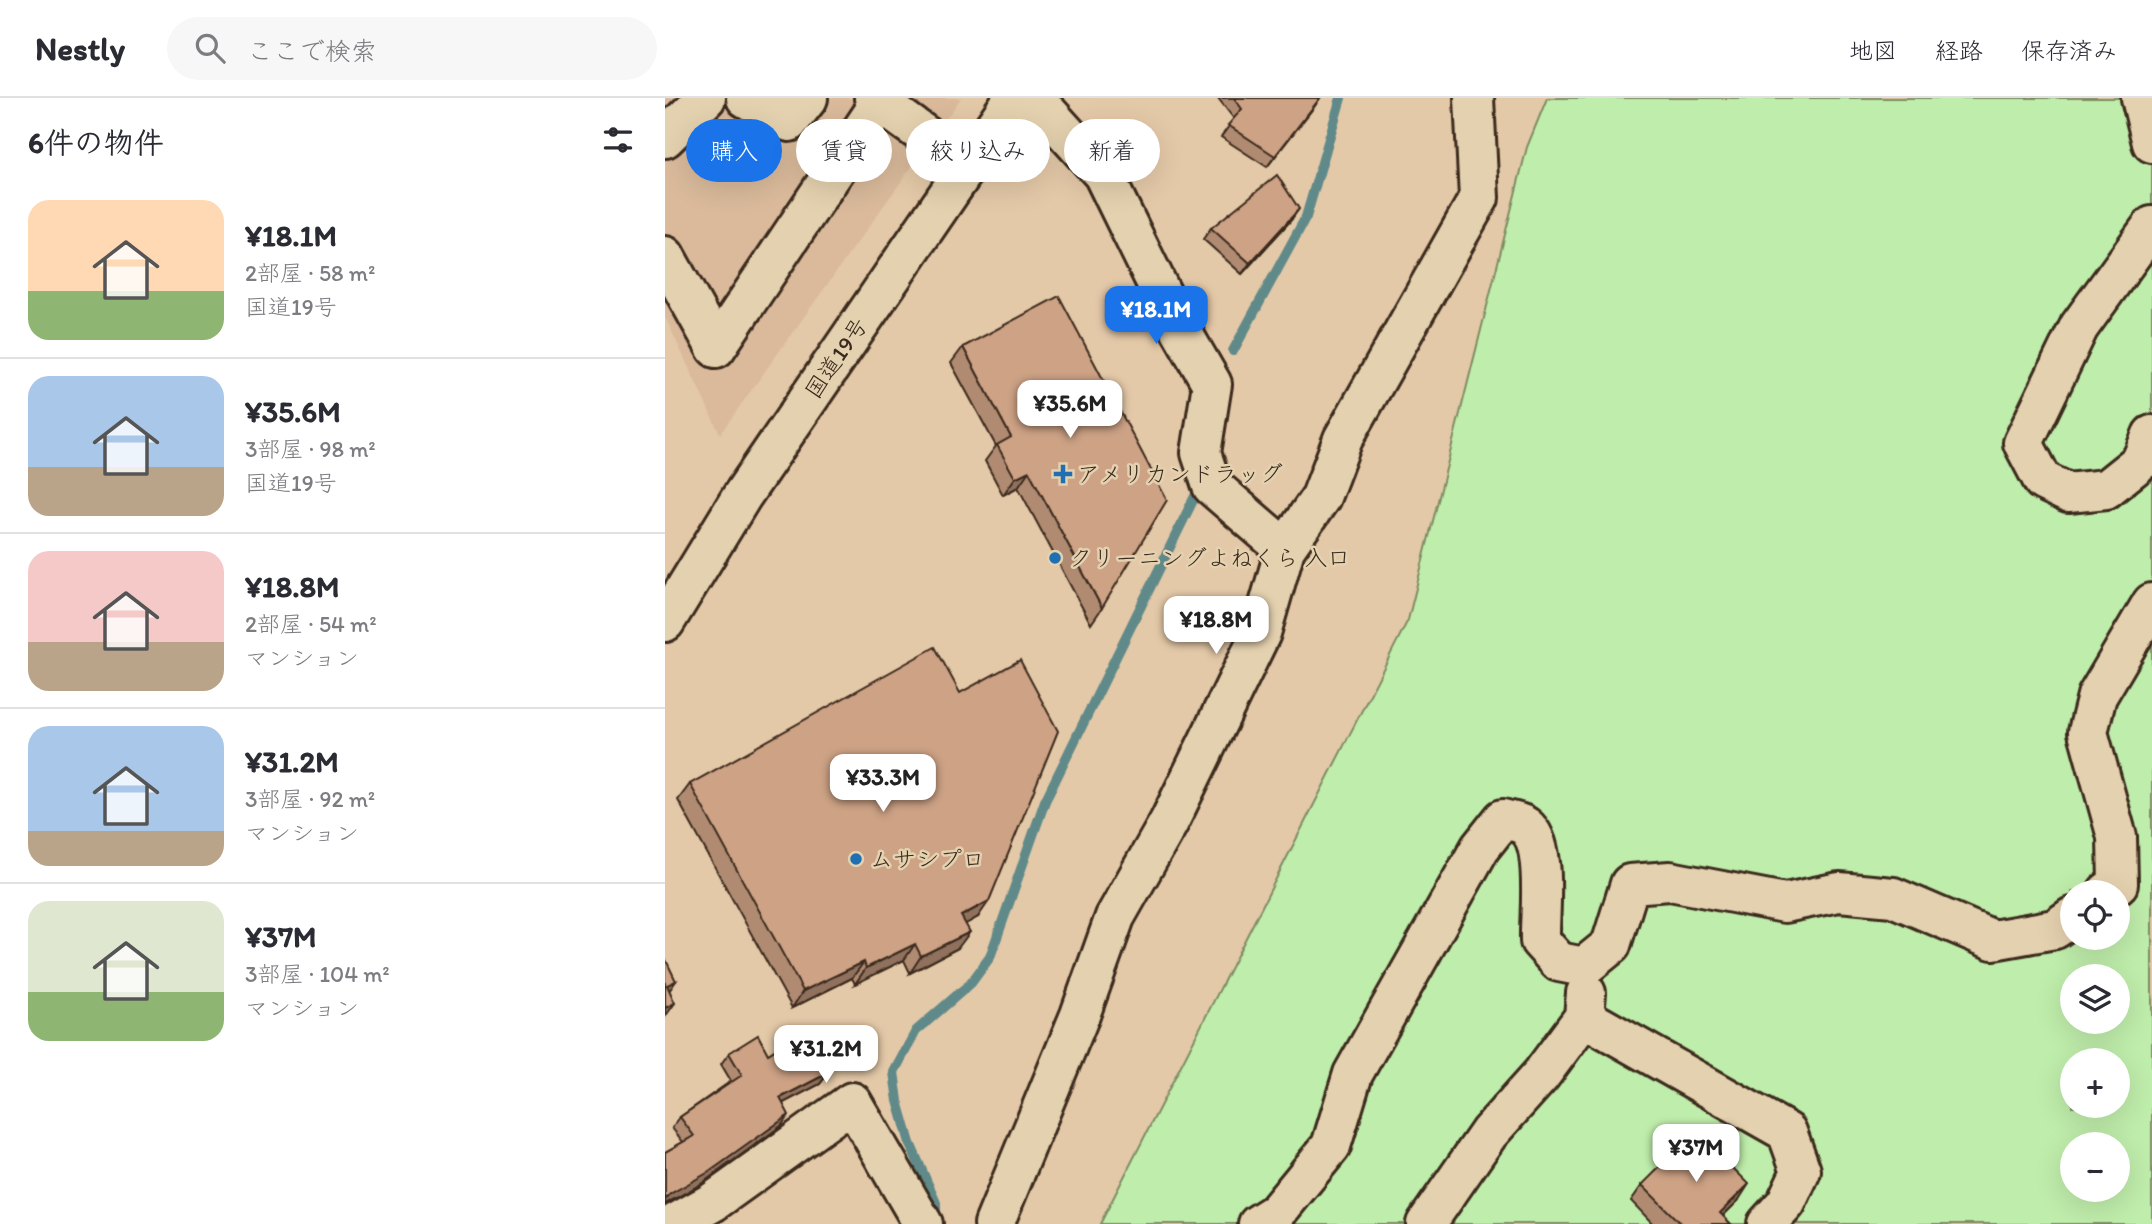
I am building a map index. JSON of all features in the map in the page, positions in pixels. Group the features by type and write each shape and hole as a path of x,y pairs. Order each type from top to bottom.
{"main road":[{"path":"665,138 706,98"},
{"path":"746,98 789,122 808,98"},
{"name":"国道19号","path":"1000,119 1014,98"},
{"path":"1026,98 1048,113 1103,174 1170,311 1212,384 1201,453 1212,486 1285,549"},
{"path":"994,1224 1080,1015 1115,917 1169,822 1261,633 1285,549 1321,497 1343,439 1479,198 1473,98"},
{"path":"2141,98 2152,143"},
{"path":"665,256 716,348 877,100 906,121"},
{"name":"国道19号","path":"665,622 742,496 957,182"},
{"path":"2152,226 2079,327 2023,443 2043,481 2068,493 2106,489 2141,461 2152,435"},
{"path":"2118,880 2117,837 2088,732 2097,696 2152,603"},
{"path":"1258,1224 1277,1212 1331,1146 1353,1074 1480,848 1503,819 1525,826 1537,843 1541,876 1541,941 1559,962 1584,967"},
{"path":"1584,967 1611,945 1630,884 1670,881 1785,903 1839,892 1893,897 1993,940 2056,929 2060,926"},
{"path":"1426,1224 1489,1133 1541,1075 1584,1017 1584,967"},
{"path":"1584,1017 1787,1132 1801,1171 1786,1203 1767,1224"},
{"path":"674,1224 713,1202 852,1102 923,1224"}],"shaded area":[{"path":"665,98 961,98 946,119 906,119 906,175 720,434 665,317"}],"green space":[{"path":"1547,98 2152,98 2152,1224 1100,1224 1408,620 1527,147"}],"building":[{"path":"1234,98 1320,98 1275,156 1228,125 1242,109"},
{"path":"1277,175 1299,209 1250,263 1211,228"},
{"name":"アメリカンドラッグ","path":"1059,296 1167,500 1102,608 1029,471 1015,478 997,445 1011,437 963,347"},
{"name":"ムサシプロ","path":"935,647 960,693 1020,660 1058,731 989,901 961,916 970,932 921,956 915,944 866,968 864,962 803,991 690,784"},
{"path":"665,958 676,981 667,985 675,1003 665,1008"},
{"path":"805,1031 828,1073 780,1098 789,1115 709,1172 670,1194 665,1200 665,1152 694,1136 680,1117 742,1075 729,1053 758,1035 768,1054"},
{"path":"1696,1131 1749,1184 1720,1213 1731,1224 1681,1224 1642,1185"}],"waterway":[{"path":"1233,351 1306,217 1341,98"},
{"path":"936,1219 936,1203 910,1143 898,1101 894,1072 916,1031 971,983 990,957 1045,801 1202,482"}],"place":[{"name":"アメリカンドラッグ","path":"1063,474"},
{"name":"クリーニングよねくら 入口","path":"1055,558"},
{"name":"ムサシプロ","path":"856,859"}]}
